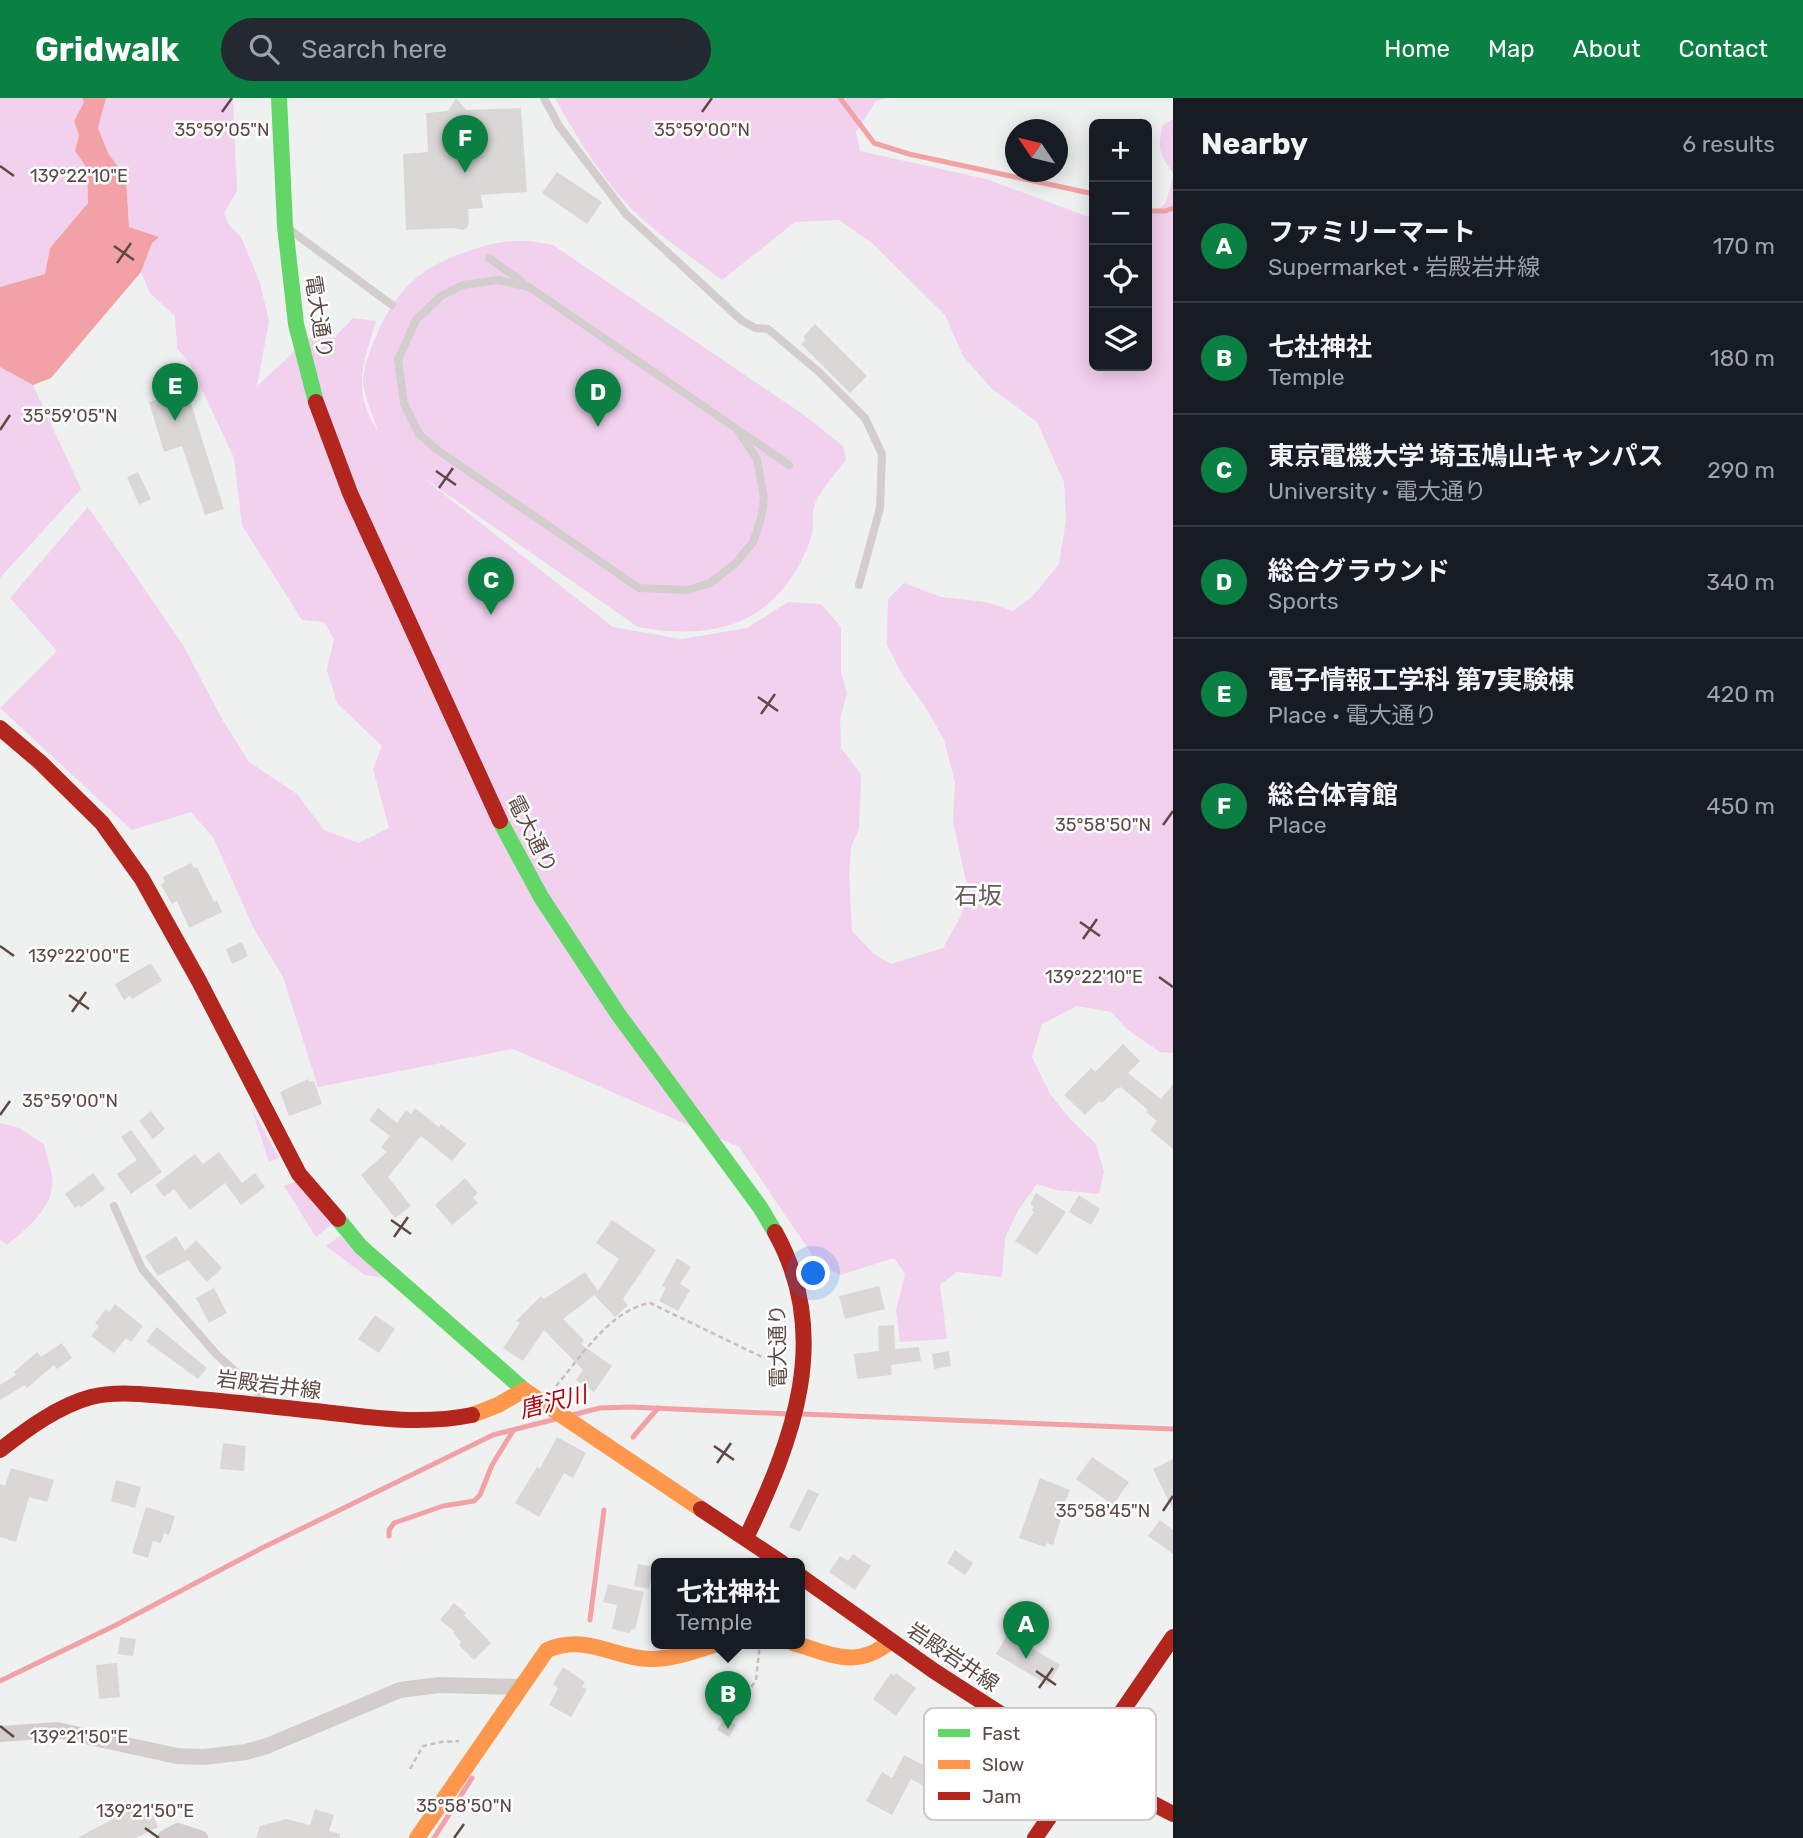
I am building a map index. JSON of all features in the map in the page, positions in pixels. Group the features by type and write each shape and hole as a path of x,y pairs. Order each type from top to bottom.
{"street":[{"name":"電大通り","path":"279,98 285,226 296,324 312,393 340,469 503,828 541,897 618,1014 737,1175 778,1236 791,1267 802,1308 804,1354 801,1395 791,1437 746,1538"},
{"path":"0,728 40,762 102,823 142,879 199,981 299,1174 361,1247 524,1390 775,1558"},
{"name":"岩殿岩井線","path":"0,1450 64,1409 107,1394 129,1392 429,1421 471,1415 503,1404 524,1390"},
{"name":"岩殿岩井線","path":"805,1580 891,1641 993,1708"},
{"path":"1125,1708 1173,1637"},
{"path":"805,1646 856,1659 872,1657 891,1641"},
{"path":"417,1838 547,1650 563,1643 575,1642 654,1660 697,1649"},
{"path":"0,1734 57,1730 177,1756 204,1758 267,1746 400,1690 439,1685 520,1687"},
{"name":"岩殿岩井線","path":"1156,1805 1173,1814"},
{"path":"1035,1838 1048,1820"},
{"path":"165,1838 178,1831 200,1838"}],"lane":[{"path":"544,98 559,126 626,214 741,320 755,328 768,330 788,345 865,418 883,454 880,508 859,585"},
{"path":"285,226 392,306"},
{"path":"489,258 789,465"},
{"path":"529,287 498,280 463,285 441,296 416,320 398,360 404,404 419,434 436,449 639,588 688,590 710,583 736,564 753,542 761,519 764,498 757,459 737,429"},
{"path":"114,1206 142,1269 217,1355 253,1386 268,1406"}],"path":[{"path":"540,1400 610,1325 635,1306 642,1304 650,1303 762,1357 779,1360 804,1354"},
{"path":"737,1708 756,1680 759,1649"},
{"path":"410,1769 423,1746 464,1740"}],"shaded area":[{"path":"0,98 82,98 84,102 74,121 79,135 75,151 87,168 88,203 50,248 45,274 0,287"},
{"path":"82,98 106,98 98,128 108,153 126,178 129,227 159,237 152,243 141,272 51,378 33,385 0,367 0,287 45,274 50,248 88,203 87,168 75,151 79,135 74,121 84,102"},
{"path":"106,98 233,98 237,191 224,213 229,225 241,237 260,283 269,321 257,386 315,333 334,338 353,318 376,321 364,364 362,377 362,389 364,402 378,432 365,394 363,376 375,339 400,294 423,273 451,257 491,244 531,241 553,245 804,415 843,446 846,460 817,500 810,541 797,569 781,591 763,608 743,620 720,628 695,631 638,627 422,477 613,627 681,639 747,628 788,602 821,604 841,627 841,672 847,693 840,720 841,748 861,774 859,829 851,847 849,873 852,931 874,954 891,964 943,948 962,914 967,886 953,821 955,782 944,740 926,708 903,676 887,645 888,599 904,583 941,597 986,602 1013,611 1033,596 1059,564 1066,520 1064,482 1037,422 991,388 963,356 945,315 872,243 839,220 795,222 722,280 659,233 625,202 587,152 555,98 888,98 876,101 856,132 860,151 986,179 1089,216 1089,371 1152,371 1152,214 1166,202 1173,177 1173,1053 1160,1052 1128,1030 1111,1012 1077,1006 1042,1024 1032,1057 1050,1094 1070,1119 1096,1144 1104,1172 1099,1194 1056,1190 1037,1184 1019,1209 1005,1238 1002,1277 957,1272 940,1285 947,1339 900,1342 896,1310 905,1274 894,1258 840,1275 817,1262 739,1147 513,1049 318,1087 283,977 253,927 213,837 191,812 132,830 0,708 57,651 10,598 88,507 183,645 222,719 249,762 297,794 324,830 359,843 389,828 373,769 382,746 337,703 327,670 334,639 324,622 302,620 242,525 234,458 190,364 177,348 175,316 150,293 141,272 152,243 129,227 126,178 108,153 98,128"},
{"path":"1173,119 1173,173 1162,156 1160,146 1162,126"},
{"path":"0,367 33,385 81,489 0,578"},
{"path":"251,1107 279,1158 269,1162"},
{"path":"0,1123 19,1128 44,1144 52,1177 52,1188 45,1207 31,1224 7,1245 0,1239"},
{"path":"297,1181 331,1225 316,1237 284,1186"},
{"path":"340,1236 383,1278 365,1275 326,1246"}],"building":[{"path":"456,98 466,110 521,108 527,192 481,195 483,208 468,209 469,223 463,230 406,230 403,154 428,152 426,113 448,111"},
{"path":"557,172 602,202 587,224 542,193"},
{"path":"815,324 867,376 850,393 801,344 806,340 803,337"},
{"path":"187,391 224,509 205,515 182,446 164,452 149,402"},
{"path":"138,472 151,499 139,505 127,477"},
{"path":"191,863 194,868 197,867 214,902 217,900 222,912 189,928 177,901 172,904 161,885 165,882 163,877"},
{"path":"242,942 248,956 232,964 226,949"},
{"path":"151,963 162,981 132,999 130,996 124,1000 115,984"},
{"path":"1123,1044 1140,1061 1128,1073 1161,1099 1173,1084 1173,1149 1150,1130 1157,1121 1146,1112 1148,1110 1121,1087 1102,1103 1099,1101 1085,1115 1064,1095 1091,1068 1095,1072"},
{"path":"308,1079 309,1082 314,1081 322,1104 289,1116 280,1092"},
{"path":"378,1108 397,1123 406,1110 411,1114 415,1108 466,1144 452,1161 421,1136 388,1177 411,1206 395,1218 361,1175 387,1152 381,1147 390,1136 369,1120"},
{"path":"151,1111 165,1129 153,1139 139,1121"},
{"path":"131,1130 162,1172 131,1194 117,1174 137,1160 121,1137"},
{"path":"219,1152 242,1183 255,1173 265,1187 241,1205 225,1183 190,1210 174,1189 164,1197 155,1185 195,1154 203,1164"},
{"path":"93,1173 105,1189 80,1208 79,1205 75,1208 65,1194"},
{"path":"465,1178 478,1193 473,1198 478,1203 452,1225 435,1205"},
{"path":"1036,1193 1066,1212 1037,1255 1015,1241 1034,1212 1034,1207 1030,1204"},
{"path":"1079,1195 1100,1209 1091,1225 1069,1212"},
{"path":"612,1220 656,1250 623,1299 628,1305 615,1317 596,1294 563,1319 584,1340 581,1344 612,1366 594,1392 576,1380 583,1370 544,1330 523,1361 503,1348 520,1323 516,1321 541,1296 544,1299 585,1272 598,1291 619,1259 596,1243"},
{"path":"176,1236 185,1251 196,1240 222,1268 207,1282 188,1260 158,1276 145,1256"},
{"path":"677,1258 691,1267 680,1284 690,1290 678,1311 659,1301 666,1288 662,1286"},
{"path":"879,1286 885,1309 845,1319 839,1296"},
{"path":"214,1288 227,1313 209,1323 196,1298"},
{"path":"115,1304 143,1326 131,1342 126,1338 114,1353 91,1336 99,1326 95,1323 106,1309 109,1312"},
{"path":"375,1315 395,1329 379,1353 358,1339"},
{"path":"894,1325 895,1349 919,1347 921,1361 891,1365 892,1375 857,1379 854,1354 879,1351 878,1326"},
{"path":"157,1327 207,1368 198,1379 146,1341"},
{"path":"62,1343 72,1358 57,1369 54,1365 27,1388 25,1385 0,1400 0,1385 16,1375 14,1372 37,1352 41,1357"},
{"path":"949,1351 951,1366 934,1369 932,1354"},
{"path":"557,1437 586,1453 573,1478 564,1473 539,1517 515,1503 537,1467 540,1469"},
{"path":"223,1443 246,1446 244,1471 220,1469"},
{"path":"1092,1457 1129,1482 1113,1505 1076,1479"},
{"path":"1173,1459 1173,1510 1153,1469"},
{"path":"11,1468 54,1480 47,1502 29,1497 16,1542 0,1537 0,1484 5,1486"},
{"path":"1040,1478 1070,1490 1059,1515 1062,1516 1053,1545 1047,1543 1045,1547 1019,1538"},
{"path":"116,1480 141,1487 135,1508 111,1501"},
{"path":"808,1489 819,1494 800,1532 789,1527"},
{"path":"146,1507 175,1516 169,1535 164,1533 161,1543 153,1541 148,1558 132,1553"},
{"path":"1160,1520 1173,1530 1173,1554 1148,1536"},
{"path":"955,1550 973,1563 965,1575 947,1563"},
{"path":"853,1554 871,1566 855,1590 829,1572 840,1556 848,1561"},
{"path":"638,1564 651,1566 649,1589 634,1586"},
{"path":"608,1584 644,1592 635,1630 632,1629 629,1633 612,1629 617,1605 603,1602"},
{"path":"454,1603 491,1643 474,1660 459,1645 461,1642 453,1633 455,1632 440,1620"},
{"path":"1008,1634 1060,1665 1048,1685 996,1654"},
{"path":"120,1637 136,1639 133,1656 118,1654"},
{"path":"117,1663 120,1697 99,1699 96,1665"},
{"path":"563,1667 585,1682 582,1687 587,1689 571,1717 549,1705 558,1688 553,1684"},
{"path":"891,1673 894,1676 896,1673 916,1688 896,1716 873,1699"},
{"path":"724,1718 736,1725 729,1737 717,1730"},
{"path":"904,1755 924,1766 924,1786 911,1779 892,1815 866,1801 882,1772 892,1778"},
{"path":"132,1809 136,1815 143,1812 145,1817 152,1814 158,1827 136,1838 77,1838"},
{"path":"315,1809 334,1815 329,1831 340,1834 340,1838 256,1838 260,1826 286,1819 310,1825"}],"waterway":[{"path":"840,98 874,143 909,154 1089,193"},
{"path":"1152,211 1173,208"},
{"name":"唐沢川","path":"572,1415 600,1408 630,1407 789,1414"},
{"path":"633,1437 658,1408"},
{"name":"唐沢川","path":"802,1414 1173,1429"},
{"name":"唐沢川","path":"0,1681 493,1435 556,1419"},
{"path":"389,1536 389,1530 394,1523 443,1506 474,1501 480,1495 492,1465 513,1431"},
{"path":"590,1620 604,1510"},
{"path":"434,1838 472,1778"}],"traffic: fast":[{"path":"279,98 285,226 296,324 316,402"},
{"path":"500,821 541,897 618,1014 760,1207 775,1232"},
{"path":"338,1219 361,1247 524,1390"}],"traffic: slow":[{"path":"472,1415 498,1405 524,1390 701,1509"},
{"path":"805,1647 832,1655 855,1657 879,1650 891,1641"},
{"path":"417,1838 547,1650 575,1644 588,1645 638,1658 661,1659 702,1649"}],"traffic: jam":[{"path":"316,402 350,493 500,821"},
{"path":"0,728 40,762 102,823 142,879 199,981 299,1174 338,1219"},
{"path":"746,1538 779,1463 791,1426 800,1387 804,1349 802,1310 792,1271 775,1232"},
{"path":"0,1450 55,1412 91,1397 112,1394 195,1399 398,1420 435,1420 472,1415"},
{"path":"701,1509 774,1558"},
{"path":"805,1580 934,1671 992,1708"},
{"path":"1124,1708 1173,1637"},
{"path":"1156,1805 1173,1814"},
{"path":"1035,1838 1047,1820"}],"place":[{"name":"総合体育館","path":"465,173"},
{"name":"電子情報工学科 第7実験棟","path":"175,421"},
{"name":"総合グラウンド","path":"598,427"},
{"name":"東京電機大学 埼玉鳩山キャンパス","path":"491,615"},
{"name":"ファミリーマート","path":"1026,1659"},
{"name":"七社神社","path":"728,1729"}],"district":[{"name":"石坂","path":"978,896"}]}
